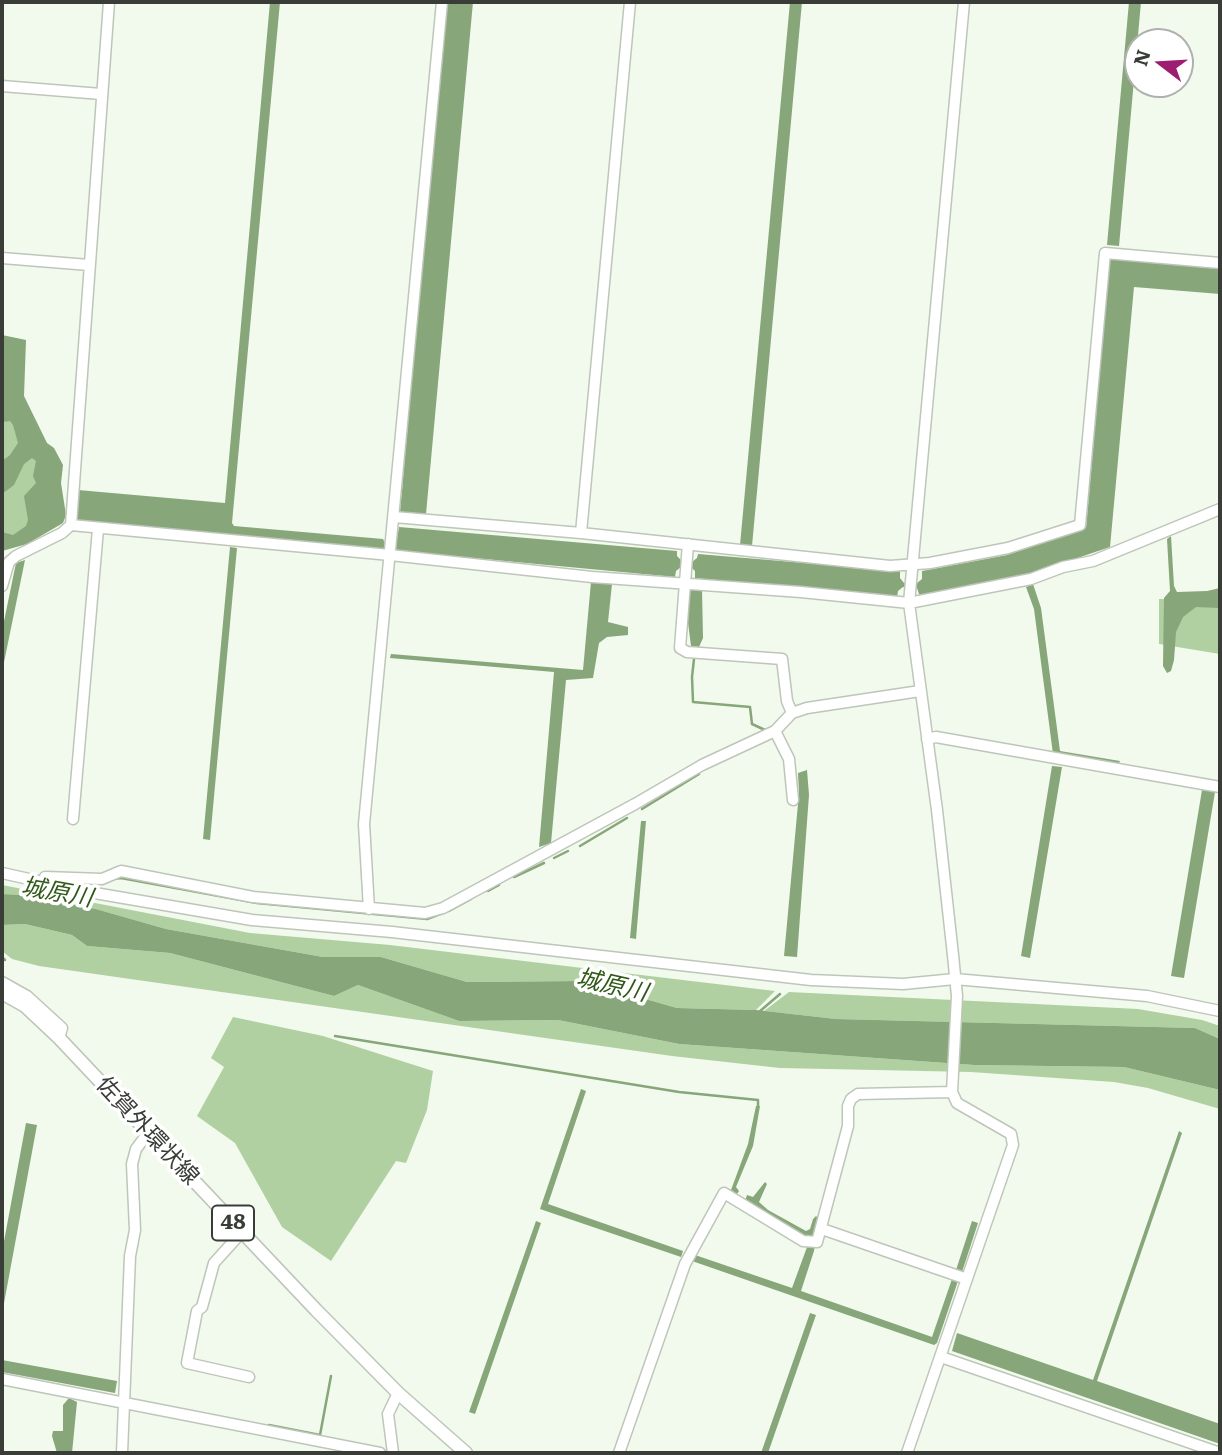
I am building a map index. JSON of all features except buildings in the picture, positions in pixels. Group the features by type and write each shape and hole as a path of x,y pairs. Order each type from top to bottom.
{"main road":[{"name":"佐賀外環状線","path":"2,993 25,1006 59,1038 398,1393 466,1453"}],"street":[{"path":"2,586 5,569 16,556 62,533 71,525 109,2"},
{"path":"369,909 364,824 442,2"},
{"path":"581,533 630,2"},
{"path":"907,1453 1013,1145 1012,1133 957,1103 953,1088 957,996 937,810 909,603 964,2"},
{"path":"2,86 101,94"},
{"path":"394,517 581,533 890,566 911,566 1008,548 1080,525 1105,253 1220,263"},
{"path":"2,258 89,265"},
{"path":"71,525 391,549 592,576 909,603 1031,579 1063,567 1093,561 1220,509"},
{"path":"74,819 98,529"},
{"path":"688,544 680,648 687,652 782,659 787,701 792,713"},
{"path":"21,876 102,879 121,871 253,897 425,913 443,908 702,765 775,731 792,713 807,708 920,691"},
{"path":"775,731 789,759 793,800"},
{"path":"927,739 936,737 1220,787"},
{"path":"2,873 83,891 252,920 392,932 811,980 903,984 955,979 1147,996 1220,1011"},
{"path":"2,982 27,996 62,1028 59,1038"},
{"path":"619,1453 685,1264 724,1193 811,1243 817,1242 848,1126 848,1106 851,1099 858,1094 953,1088"},
{"path":"122,1453 130,1256 135,1230 132,1164 136,1149 148,1133"},
{"path":"822,1229 967,1279"},
{"path":"242,1232 214,1263 202,1307 197,1311 187,1363 250,1377"},
{"path":"941,1357 1220,1452"},
{"path":"2,1379 380,1453"},
{"path":"394,1453 388,1414 398,1393"}],"shaded area":[{"path":"270,2 280,2 232,523 234,526 383,539 385,543 396,544 399,527 677,551 677,556 682,561 692,562 698,554 900,571 900,578 904,583 917,583 922,579 922,571 1007,555 1086,528 1110,259 1220,269 1220,294 1134,287 1110,547 1027,575 920,597 917,588 903,587 898,591 897,598 695,578 692,568 681,567 676,571 675,577 399,551 395,548 382,550 76,520 78,490 225,503"},
{"path":"446,2 473,2 426,514 400,512"},
{"path":"790,2 802,2 752,546 740,545"},
{"path":"1129,2 1141,2 1139,28 1127,28"},
{"path":"1124,57 1124,98 1132,98 1119,246 1107,245"},
{"path":"2,335 26,340 24,396 47,443 54,448 63,465 61,483 66,515 63,523 27,544 2,551 2,532 13,535 26,526 28,520 24,496 36,483 33,476 36,461 32,458 24,464 14,485 2,494 2,461 18,443 10,421 2,422"},
{"path":"2,345 6,394 50,466 50,516 2,541"},
{"path":"1171,536 1174,586 1177,592 1220,588 1220,608 1196,607 1183,617 1176,632 1171,671 1167,673 1163,666 1164,598 1170,591 1167,539"},
{"path":"230,547 237,548 210,840 203,839"},
{"path":"25,560 2,672 2,631 16,563"},
{"path":"591,582 612,584 608,622 628,627 628,635 607,637 599,643 593,678 566,680 551,843 539,847 554,672 390,658 391,654 583,670"},
{"path":"1033,584 1041,608 1060,751 1120,761 1118,765 1053,754 1034,609 1026,587"},
{"path":"689,589 702,589 703,638 699,647 691,646 687,615"},
{"path":"1159,599 1220,601 1220,654 1159,644"},
{"path":"1052,766 1062,767 1030,958 1021,956"},
{"path":"807,770 809,795 797,957 784,956 799,793 798,773"},
{"path":"1202,790 1215,792 1184,978 1171,976"},
{"path":"641,821 646,821 636,939 630,938"},
{"path":"2,885 250,933 390,945 775,991 756,1010 677,1008 582,981 467,982 381,957 323,957 166,929 96,909 23,895 2,894"},
{"path":"2,894 23,895 96,909 166,929 323,957 381,957 467,982 582,981 677,1008 756,1010 836,1019 1195,1028 1220,1039 1220,1090 1124,1067 974,1065 679,1044 558,1020 459,1021 358,985 334,996 170,953 87,946 72,935 25,924 2,925"},
{"path":"25,924 72,935 87,946 170,953 334,996 358,985 459,1021 558,1020 679,1044 974,1065 1124,1067 1220,1090 1220,1109 1148,1088 1114,1082 971,1072 780,1068 672,1056 39,966 12,959 2,951 2,925"},
{"path":"789,992 1138,1009 1202,1020 1220,1026 1220,1039 1195,1028 836,1019 764,1011"},
{"path":"233,1017 323,1036 433,1071 427,1110 406,1163 396,1161 331,1261 282,1227 235,1143 197,1116 224,1067 211,1058"},
{"path":"581,1089 586,1091 548,1204 683,1251 681,1257 540,1209"},
{"path":"756,1106 760,1106 753,1146 736,1187 739,1191 737,1194 731,1190 748,1144"},
{"path":"26,1123 37,1125 2,1314 2,1252"},
{"path":"1179,1131 1182,1133 1097,1381 1220,1424 1220,1444 952,1351 957,1333 1093,1380"},
{"path":"765,1182 767,1184 759,1202 768,1210 806,1231 810,1229 816,1216 819,1219 814,1251 801,1291 932,1337 952,1279 958,1281 937,1343 934,1345 692,1261 695,1255 792,1288 810,1239 745,1201 747,1195 753,1197"},
{"path":"536,1221 541,1223 475,1414 469,1412"},
{"path":"972,1221 978,1223 962,1272 956,1270"},
{"path":"810,1313 816,1315 768,1453 761,1453"},
{"path":"2,1360 117,1381 115,1393 2,1372"},
{"path":"69,1398 77,1402 72,1453 57,1453 53,1431 63,1431 63,1405"}],"waterway":[{"path":"694,659 693,702 750,707 752,724 765,730"},
{"path":"642,809 699,774"},
{"path":"580,846 627,818"},
{"path":"554,858 568,851"},
{"path":"514,877 544,863"},
{"path":"114,879 121,878 257,903 427,919 443,913"},
{"path":"488,891 499,885"},
{"path":"449,911 471,899"},
{"path":"2,957 5,960"},
{"path":"759,1012 780,994"},
{"path":"335,1036 679,1092 758,1100 758,1106"},
{"path":"269,1425 320,1435 331,1376"}],"water label":[{"name":"城原川","path":"57,893"},
{"name":"城原川","path":"612,986"}]}
